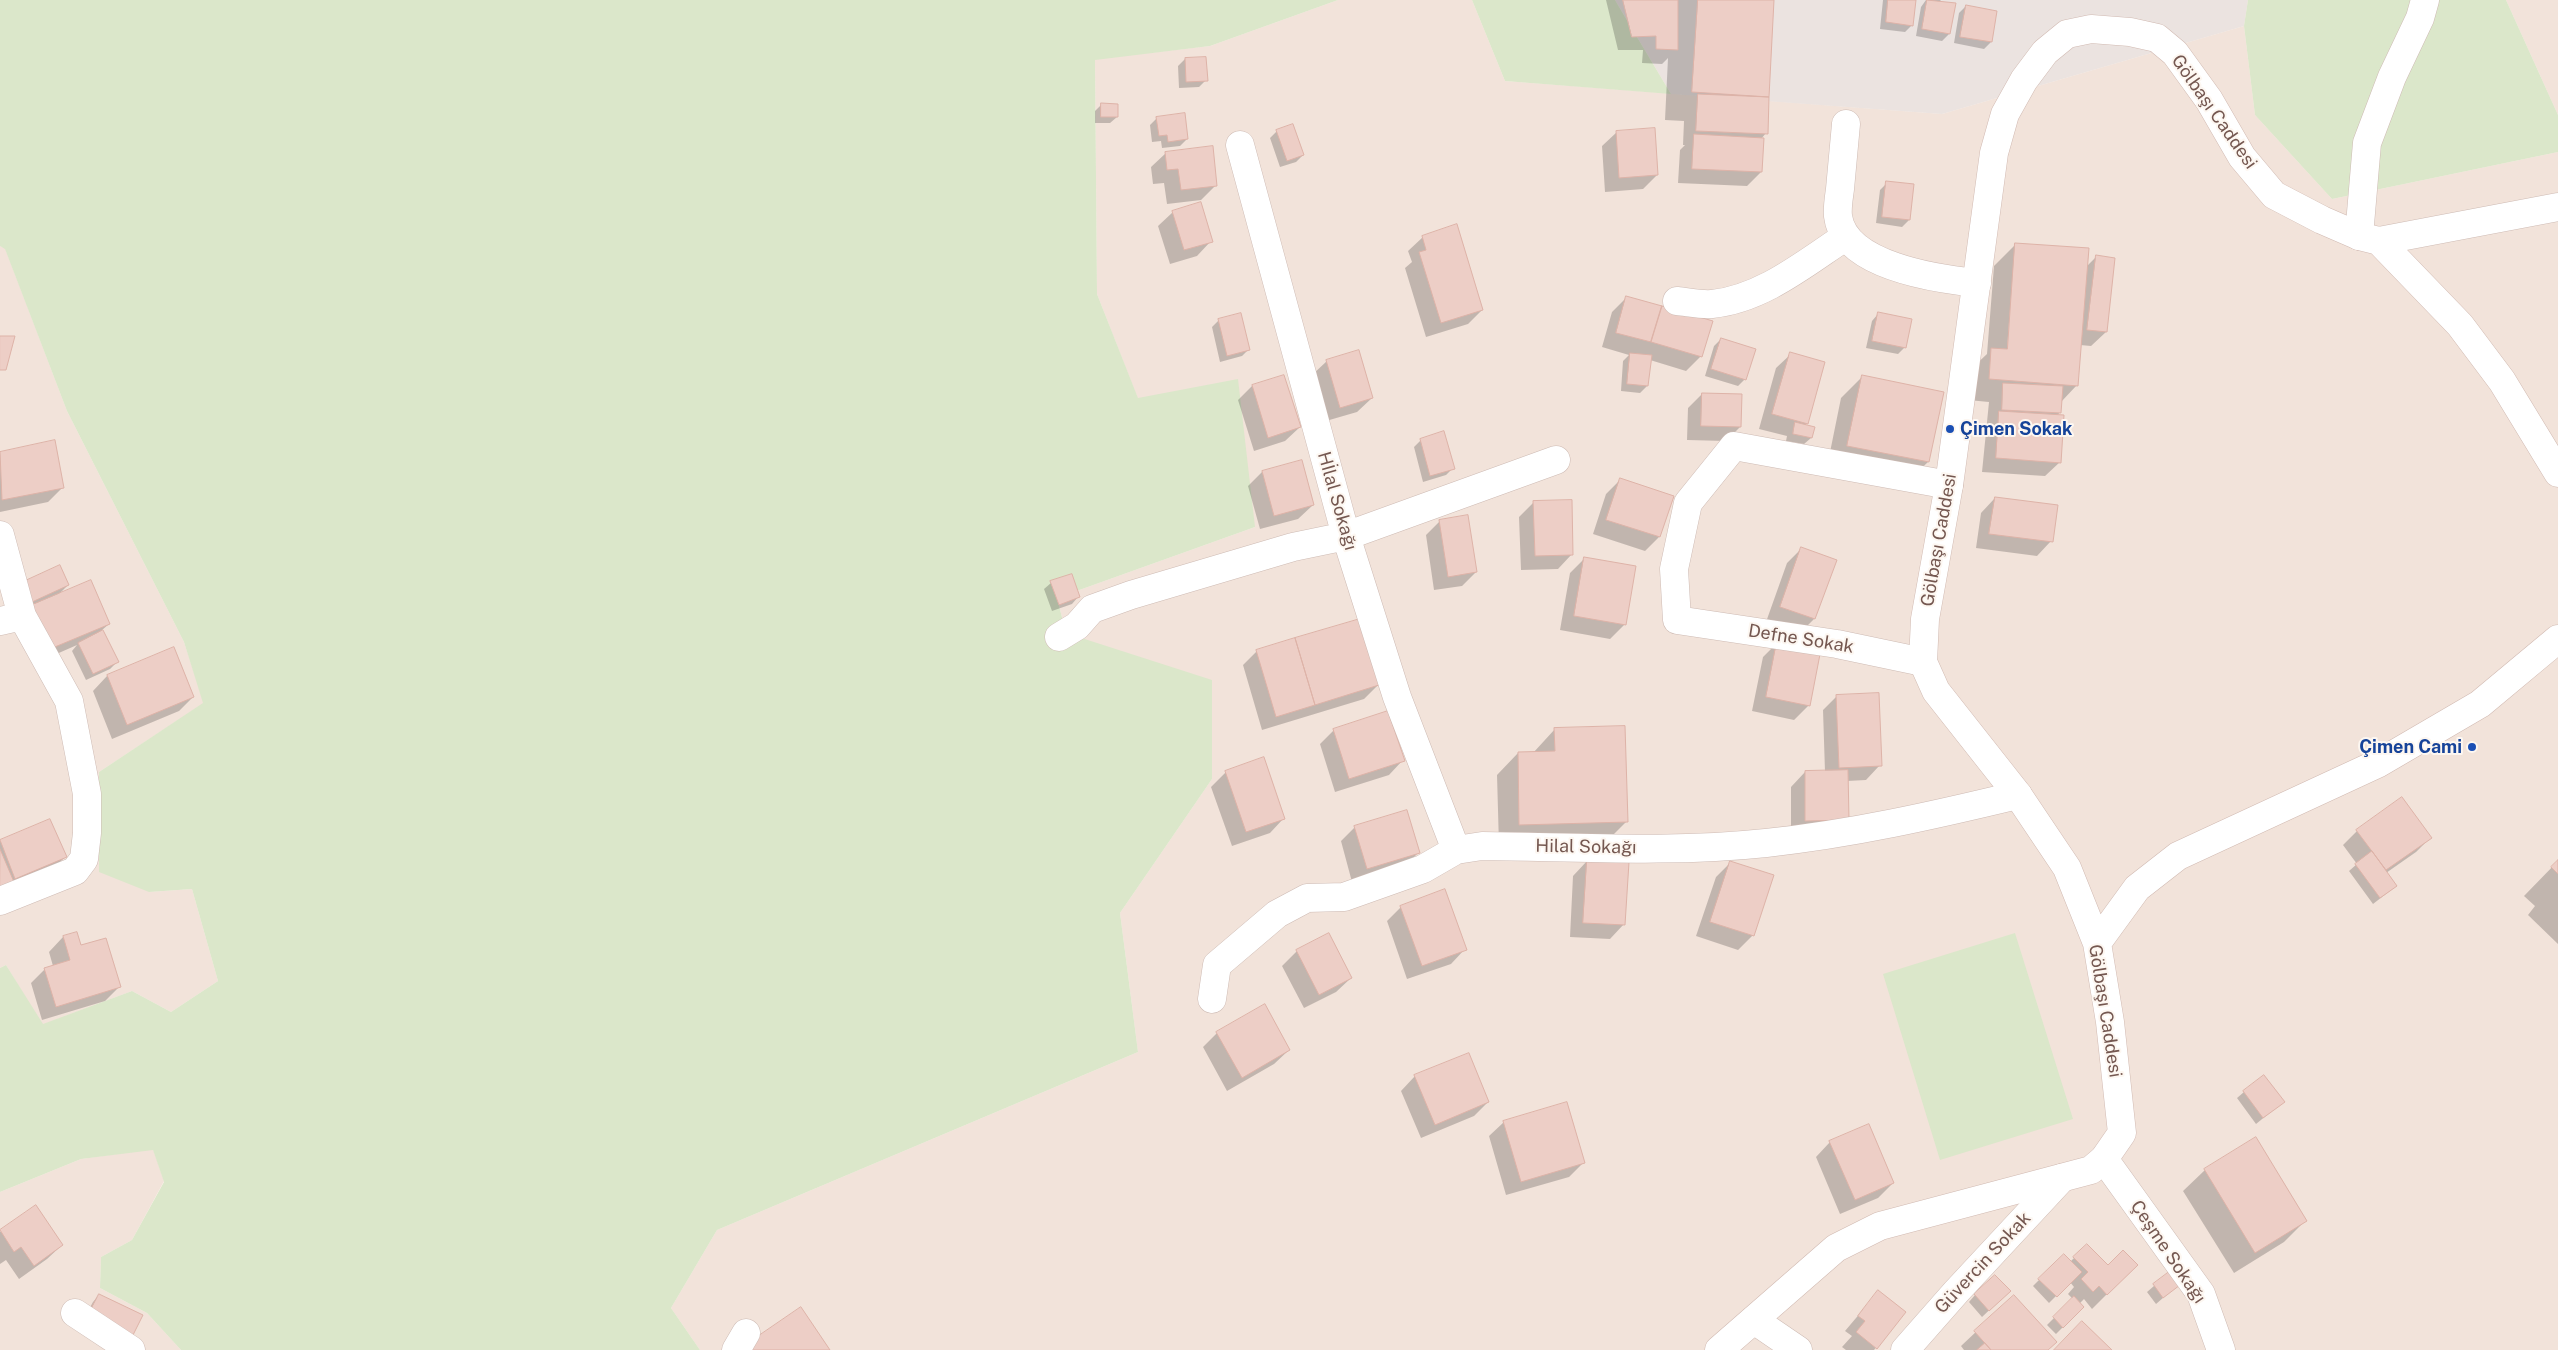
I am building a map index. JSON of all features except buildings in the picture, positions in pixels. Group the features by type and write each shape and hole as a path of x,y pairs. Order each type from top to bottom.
{"street":[{"path":"2425,0 2420,18 2392,77 2367,143 2369,239 2460,326 2502,381 2558,473"},
{"name":"Gölbaşı Caddesi","path":"1718,1350 1836,1248 1880,1226 2091,1170 2104,1159 2122,1133 2110,1022 2097,943 2067,868 2018,795 1936,692 1923,662 1925,619 1949,485 1992,163 2005,114 2024,80 2045,52 2067,34 2091,29 2130,32 2157,38 2175,53 2209,100 2242,157 2274,195 2369,239"},
{"path":"1846,124 1838,216 1845,237 1868,255 1893,265 1934,278 1977,282"},
{"name":"Hİlal Sokağı","path":"1240,145 1346,536 1397,697 1456,850"},
{"path":"2369,239 2558,207"},
{"path":"1677,301 1711,304 1751,296 1845,237"},
{"name":"Defne Sokak","path":"1923,662 1837,644 1678,620 1674,569 1688,503 1734,446 1949,485"},
{"path":"1059,637 1077,626 1092,609 1131,595 1293,547 1346,536 1556,460"},
{"path":"0,535 11,618 69,701 86,794 87,832 84,859 75,870 0,901"},
{"path":"2097,943 2137,888 2178,856 2379,763 2480,704 2558,639"},
{"name":"Hilal Sokağı","path":"1212,999 1217,965 1277,914 1306,898 1344,897 1424,869 1456,850 1482,846 1669,848 1765,843 1898,823 2018,795"},
{"name":"Çeşme Sokağı","path":"2104,1159 2201,1294 2221,1350"},
{"name":"Güvercin Sokak","path":"1905,1350 2062,1178"},
{"path":"75,1313 131,1350"},
{"path":"1754,1320 1798,1350"}],"shaded area":[{"path":"1338,0 1472,0 1505,81 1942,114 2244,26 2255,115 2332,199 2558,152 2558,1350 700,1350 671,1308 717,1230 1138,1052 1120,913 1212,779 1066,633 1057,598 1255,527 1138,399 1097,294 1095,59 1210,46"},
{"path":"1615,0 2248,0 2244,26 1942,114 1671,94"},
{"path":"2506,0 2558,0 2558,115"},
{"path":"0,246 5,248 67,411 184,642 204,703 99,772 149,892 192,889 218,981 171,1012 132,991 42,1025 6,965 0,968"},
{"path":"153,1149 164,1181 132,1240 101,1257 100,1288 147,1313 181,1350 0,1350 0,1192 81,1159"}],"green space":[{"path":"0,0 1338,0 1210,46 1095,60 1097,294 1138,398 1238,379 1255,527 1057,598 1066,633 1212,680 1212,779 1120,913 1138,1052 717,1230 671,1308 700,1350 181,1350 147,1313 100,1288 101,1257 132,1240 164,1182 153,1150 81,1159 0,1192 0,968 6,965 43,1024 132,991 171,1012 218,981 192,889 149,892 99,872 99,772 203,703 184,642 67,411 5,249 0,246"},
{"path":"1472,0 1615,0 1671,94 1505,81"},
{"path":"2248,0 2506,0 2558,115 2558,152 2332,199 2255,115 2244,26"},
{"path":"2015,933 2073,1119 1940,1160 1883,974"}],"place":[{"name":"Çimen Sokak","path":"1950,429"},
{"name":"Çimen Cami","path":"2472,747"}]}
